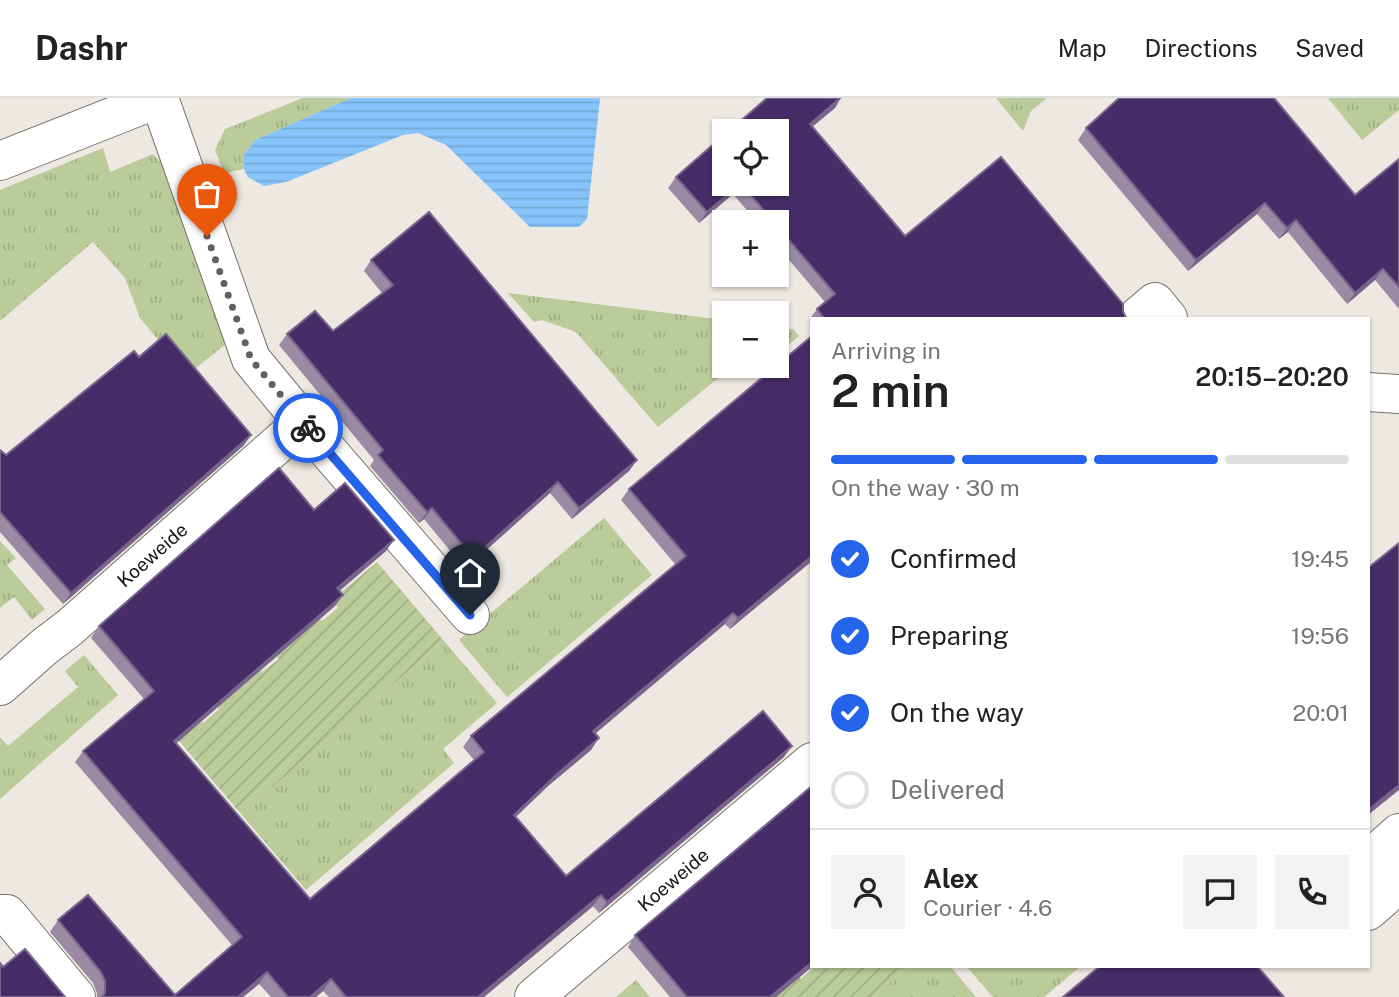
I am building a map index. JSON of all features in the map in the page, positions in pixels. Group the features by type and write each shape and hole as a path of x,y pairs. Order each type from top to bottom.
{"street":[{"path":"0,161 159,98 251,359 470,615"},
{"path":"1137,317 1155,302 1167,317"},
{"path":"1370,391 1399,394"},
{"name":"Koeweide","path":"0,686 303,422"},
{"name":"Koeweide","path":"534,997 810,764"},
{"path":"1370,909 1383,898 1380,849 1399,834"},
{"path":"0,914 7,914 76,997"}],"green space":[{"path":"303,98 351,98 255,140 243,156 244,169 224,173 215,150 225,129"},
{"path":"996,98 1047,98 1031,111 1023,131"},
{"path":"1328,98 1399,98 1399,110 1362,140"},
{"path":"103,148 110,172 153,154 163,165 226,344 187,375 140,318 125,278 93,242 0,321 0,190"},
{"path":"508,293 712,318 712,378 718,378 658,427 576,332 542,320 534,322"},
{"path":"789,328 799,336 789,345"},
{"path":"604,518 652,575 507,697 459,640"},
{"path":"0,541 16,558 7,565 45,609 32,620 14,597 0,608"},
{"path":"377,562 444,641 241,814 174,735 197,716 203,723 219,709 213,701 256,665 262,672 279,659 273,651 316,614 322,621 338,608 332,600"},
{"path":"444,641 497,703 443,749 454,763 306,890 241,814"},
{"path":"84,655 118,695 0,799 0,737 8,746 78,687 65,671"},
{"path":"812,968 907,968 872,997 769,997 797,973 801,979"},
{"path":"907,968 952,968 976,997 872,997"},
{"path":"968,968 1079,968 1044,997 993,997"},
{"path":"636,980 650,997 616,997"}],"water":[{"path":"351,98 600,98 587,219 579,227 530,227 446,145 418,133 403,135 286,182 264,186 248,177 243,156 255,140"}],"building":[{"path":"767,98 840,98 810,124 905,236 1001,157 1123,304 1126,317 823,317 817,309 835,294 789,240 789,210 764,210 751,196 789,196 789,119 743,119"},
{"path":"1119,98 1274,98 1355,195 1399,159 1399,287 1383,269 1355,293 1296,220 1287,228 1265,203 1196,260 1086,128"},
{"path":"712,146 712,196 726,196 707,212 676,177"},
{"path":"429,212 637,460 579,508 558,482 473,558 432,508 427,512 378,455 383,450 287,334 315,311 333,331 393,285 371,260"},
{"path":"166,334 251,435 71,593 0,512 0,450 6,455 134,351 139,357"},
{"path":"810,338 810,558 738,618 733,613 593,731 599,738 514,815 566,876 763,711 792,746 607,902 601,895 598,897 478,997 346,997 331,979 310,997 288,997 267,972 238,997 102,997 105,993 105,981 101,972 58,920 88,895 175,995 242,937 83,751 154,691 99,626 279,468 314,510 345,483 394,540 337,588 343,595 174,741 310,899 484,752 471,736 686,556 629,489 762,378 789,378 789,355"},
{"path":"1399,543 1399,785 1370,808 1370,566"},
{"path":"810,788 810,964 770,997 687,997 635,935"},
{"path":"25,949 65,997 0,997 0,963 3,967"},
{"path":"1098,968 1259,968 1284,997 1063,997"}],"way so far":[{"path":"207,236 251,359 308,428"}],"route":[{"path":"308,428 470,615"}]}
